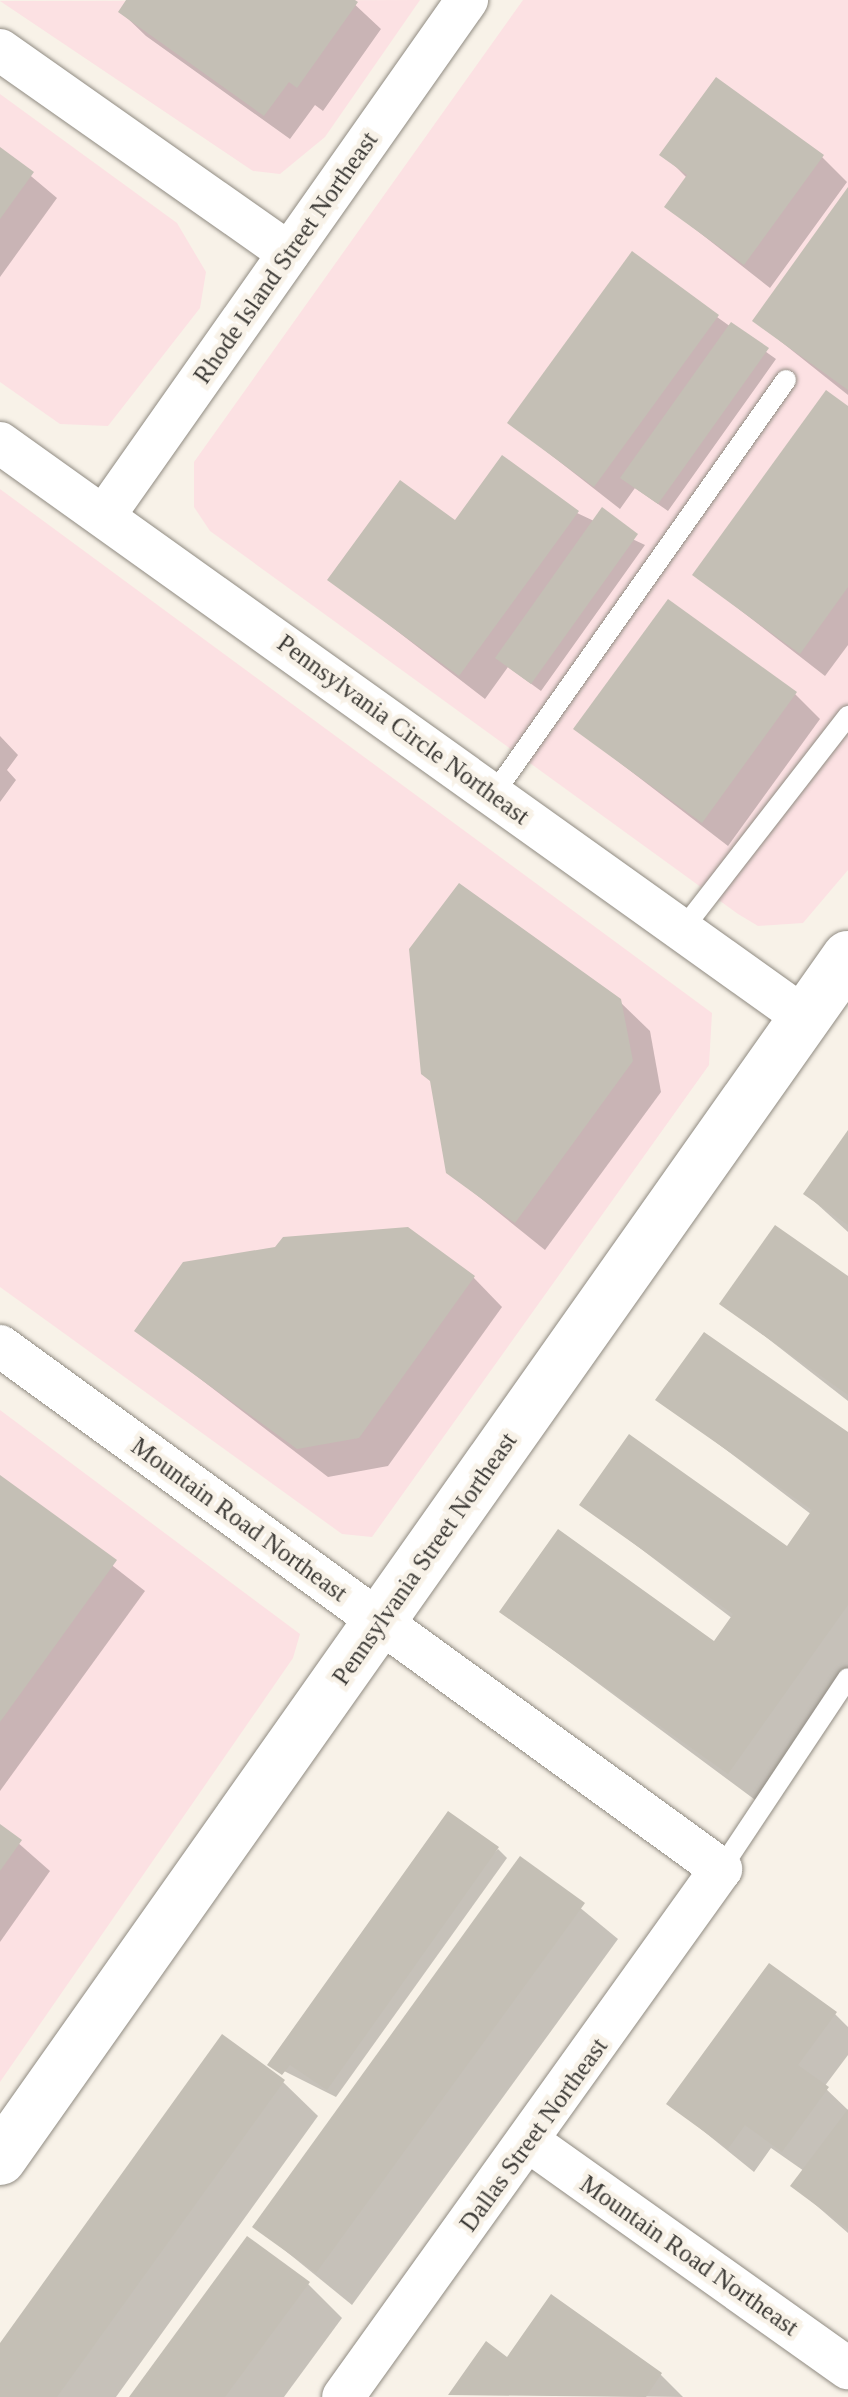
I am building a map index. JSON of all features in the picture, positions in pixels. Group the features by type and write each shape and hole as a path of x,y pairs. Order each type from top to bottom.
{"street":[{"name":"Rhode Island Street Northeast","path":"104,516 466,0"},
{"path":"0,50 290,253"},
{"name":"Pennsylvania Circle Northeast","path":"0,443 805,1018"},
{"name":"Pennsylvania Street Northeast","path":"0,2159 848,957"},
{"name":"Mountain Road Northeast","path":"0,1346 721,1869"},
{"name":"Dallas Street Northeast","path":"343,2397 531,2143 721,1869"},
{"name":"Mountain Road Northeast","path":"531,2143 848,2368"}],"lane":[{"path":"493,795 786,380"},
{"path":"682,930 848,716"},
{"path":"721,1869 848,1678"}],"shaded area":[{"path":"420,0 325,137 280,174 253,171 0,1"},
{"path":"523,0 848,0 848,870 803,923 758,926 738,914 210,531 194,507 194,462"},
{"path":"0,94 177,223 206,272 200,308 108,426 60,424 0,382"},
{"path":"0,489 712,1013 709,1065 372,1537 342,1534 0,1287"},
{"path":"0,1410 300,1634 293,1658 0,2082"}],"building":[{"path":"126,0 358,2 297,88 289,82 264,116 118,12"},
{"path":"716,77 824,155 744,265 664,207 687,175 659,155"},
{"path":"0,147 34,172 0,219"},
{"path":"848,187 848,390 752,321"},
{"path":"632,251 719,315 594,487 507,423"},
{"path":"731,322 769,348 658,504 620,478"},
{"path":"826,390 848,406 848,587 800,654 692,575"},
{"path":"502,455 579,511 459,676 327,580 400,480 455,520"},
{"path":"602,507 638,534 531,684 495,658"},
{"path":"668,599 797,692 702,823 573,729"},
{"path":"459,883 621,999 633,1061 515,1223 446,1173 430,1081 421,1074 409,949"},
{"path":"848,1130 848,1225 803,1194"},
{"path":"775,1225 848,1276 848,1395 719,1304"},
{"path":"408,1227 475,1276 359,1438 297,1449 134,1331 183,1262 275,1247 283,1237"},
{"path":"704,1332 848,1432 848,1605 728,1774 499,1612 558,1529 714,1641 733,1614 579,1505 629,1434 787,1546 812,1510 655,1400"},
{"path":"0,1475 117,1560 0,1722"},
{"path":"448,1811 499,1847 327,2090 290,2065 282,2075 267,2065"},
{"path":"0,1824 22,1840 0,1871"},
{"path":"520,1856 585,1903 316,2273 252,2227"},
{"path":"769,1963 837,2012 798,2065 829,2087 782,2152 745,2125 728,2149 666,2104"},
{"path":"222,2034 285,2080 57,2397 0,2397 0,2343"},
{"path":"848,2109 848,2229 790,2186"},
{"path":"247,2236 310,2282 225,2397 129,2397"},
{"path":"551,2294 662,2373 646,2397 448,2395 486,2341 507,2357"}]}
